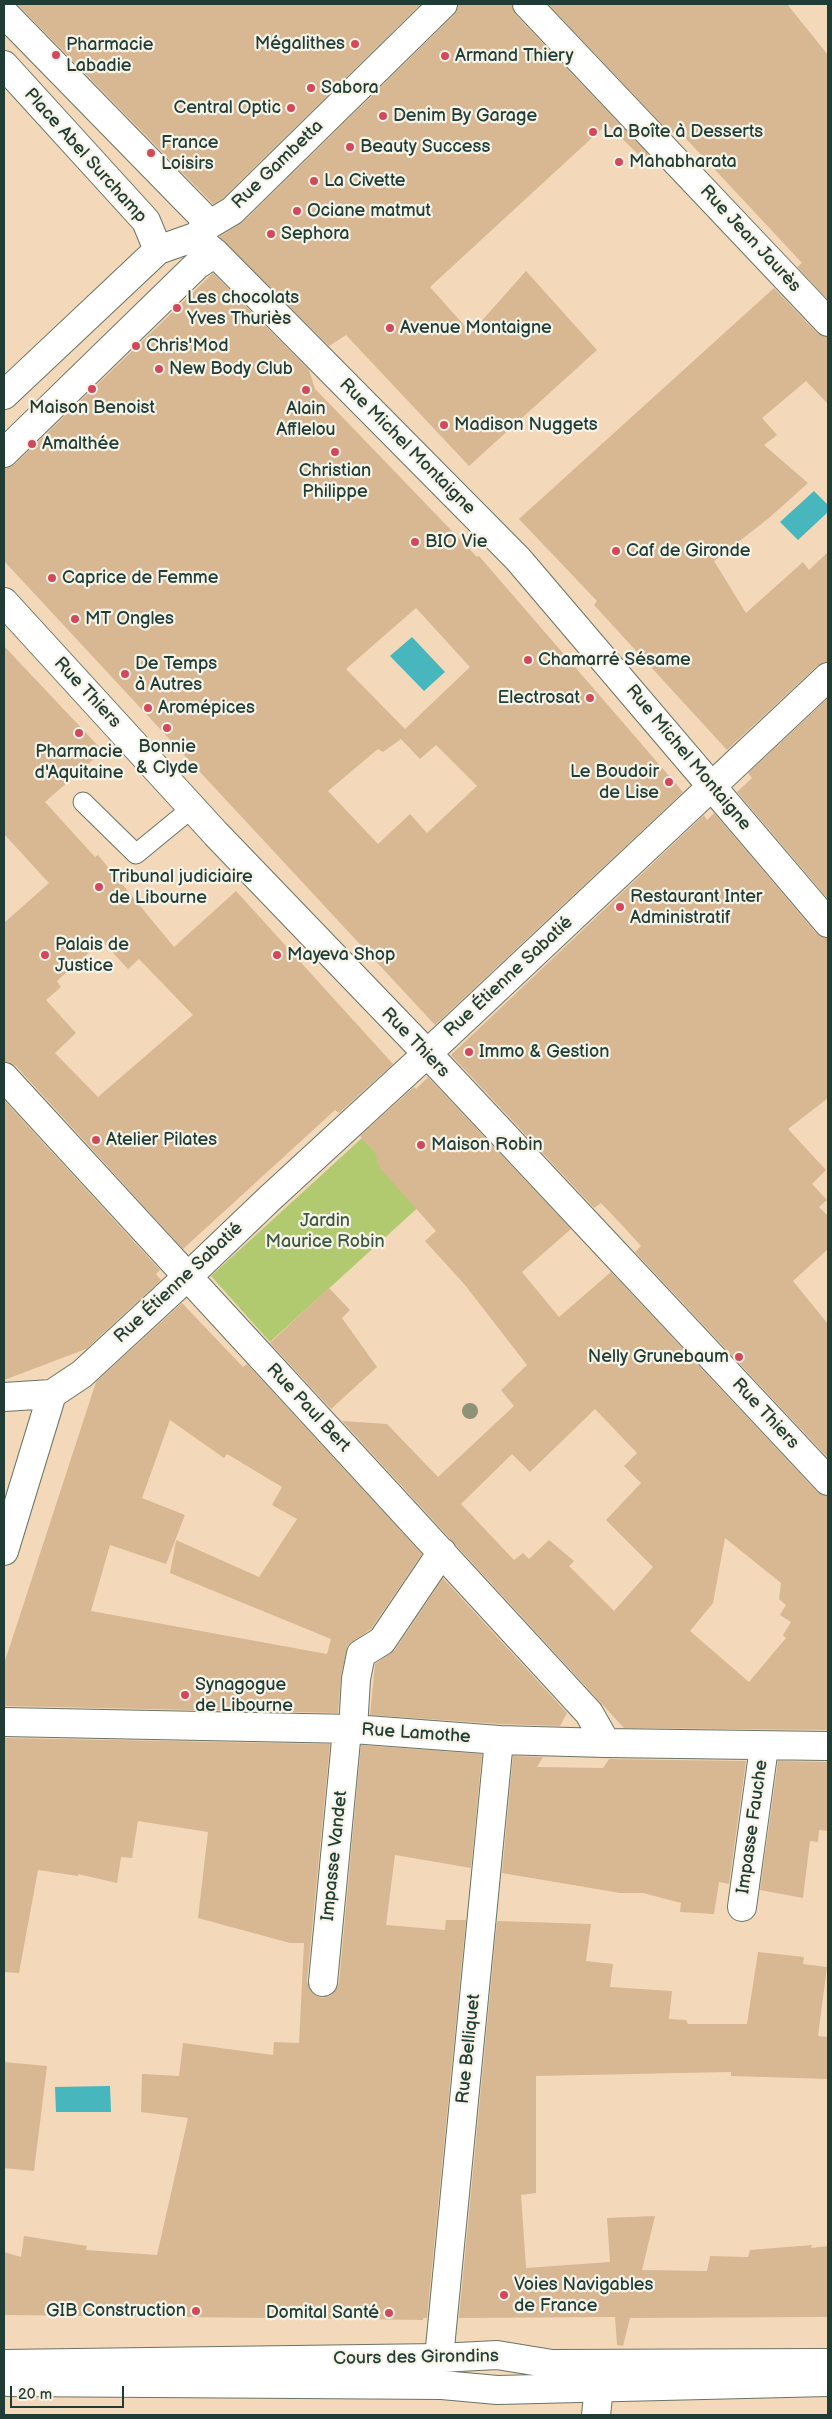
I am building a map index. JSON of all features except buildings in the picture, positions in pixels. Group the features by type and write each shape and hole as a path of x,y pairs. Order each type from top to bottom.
{"street":[{"name":"Rue Gambetta","path":"207,238 232,211 443,4"},
{"name":"Rue Jean Jaurès","path":"527,4 828,322"},
{"path":"4,12 207,238"},
{"name":"Place Abel Surchamp","path":"4,65 146,221 158,250"},
{"path":"4,395 158,250 207,238"},
{"path":"4,453 197,265 207,238"},
{"name":"Rue Michel Montaigne","path":"207,238 518,560 713,785 828,923"},
{"name":"Rue Thiers","path":"4,602 192,808 828,1481"},
{"name":"Rue Étienne Sabatié","path":"52,1394 82,1374 426,1055 828,677"},
{"name":"Rue Paul Bert","path":"4,1077 589,1713 606,1743"},
{"path":"4,1397 52,1394 4,1551"},
{"name":"Impasse Vandet","path":"323,1982 356,1678 361,1654 382,1641 442,1552"},
{"name":"Rue Lamothe","path":"4,1722 350,1730 498,1740 764,1747 828,1746"},
{"name":"Rue Belliquet","path":"439,2358 498,1740"},
{"name":"Impasse Fauche","path":"742,1907 764,1747"},
{"name":"Cours des Girondins","path":"4,2364 439,2358 497,2355 552,2364 828,2363"},
{"name":"Cours des Girondins","path":"4,2382 442,2385 497,2390 828,2382"},
{"path":"596,2415 599,2387"}],"lane":[{"path":"83,802 136,854 192,808"}],"green space":[{"name":"Jardin Maurice Robin","path":"362,1138 423,1203 270,1342 211,1276"}],"water":[{"path":"814,491 828,505 828,512 798,540 780,522"},
{"path":"412,637 445,672 424,691 390,656"},
{"path":"110,2086 111,2112 56,2112 55,2087"}],"place":[{"name":"Mégalithes","path":"355,44"},
{"name":"Pharmacie Labadie","path":"56,55"},
{"name":"Armand Thiery","path":"445,56"},
{"name":"Sabora","path":"311,88"},
{"name":"Central Optic","path":"291,108"},
{"name":"Denim By Garage","path":"383,116"},
{"name":"La Boîte à Desserts","path":"593,132"},
{"name":"Beauty Success","path":"350,147"},
{"name":"France Loisirs","path":"151,153"},
{"name":"Mahabharata","path":"619,162"},
{"name":"La Civette","path":"314,181"},
{"name":"Ociane matmut","path":"297,211"},
{"name":"Sephora","path":"271,234"},
{"name":"Les chocolats Yves Thuriès","path":"177,308"},
{"name":"Avenue Montaigne","path":"390,328"},
{"name":"Chris'Mod","path":"136,346"},
{"name":"New Body Club","path":"159,369"},
{"name":"Maison Benoist","path":"92,389"},
{"name":"Alain Afflelou","path":"306,390"},
{"name":"Madison Nuggets","path":"444,425"},
{"name":"Amalthée","path":"32,444"},
{"name":"Christian Philippe","path":"335,452"},
{"name":"BIO Vie","path":"415,542"},
{"name":"Caf de Gironde","path":"616,551"},
{"name":"Caprice de Femme","path":"52,578"},
{"name":"MT Ongles","path":"75,619"},
{"name":"Chamarré Sésame","path":"528,660"},
{"name":"De Temps à Autres","path":"125,674"},
{"name":"Electrosat","path":"590,698"},
{"name":"Aromépices","path":"148,708"},
{"name":"Bonnie & Clyde","path":"167,728"},
{"name":"Pharmacie d'Aquitaine","path":"79,733"},
{"name":"Le Boudoir de Lise","path":"669,782"},
{"name":"Tribunal judiciaire de Libourne","path":"99,887"},
{"name":"Restaurant Inter Administratif","path":"620,907"},
{"name":"Palais de Justice","path":"45,955"},
{"name":"Mayeva Shop","path":"277,955"},
{"name":"Immo & Gestion","path":"469,1052"},
{"name":"Atelier Pilates","path":"96,1140"},
{"name":"Maison Robin","path":"421,1145"},
{"name":"Nelly Grunebaum","path":"739,1357"},
{"name":"Synagogue de Libourne","path":"185,1695"},
{"name":"Voies Navigables de France","path":"504,2295"},
{"name":"GIB Construction","path":"196,2311"},
{"name":"Domital Santé","path":"389,2313"}]}
